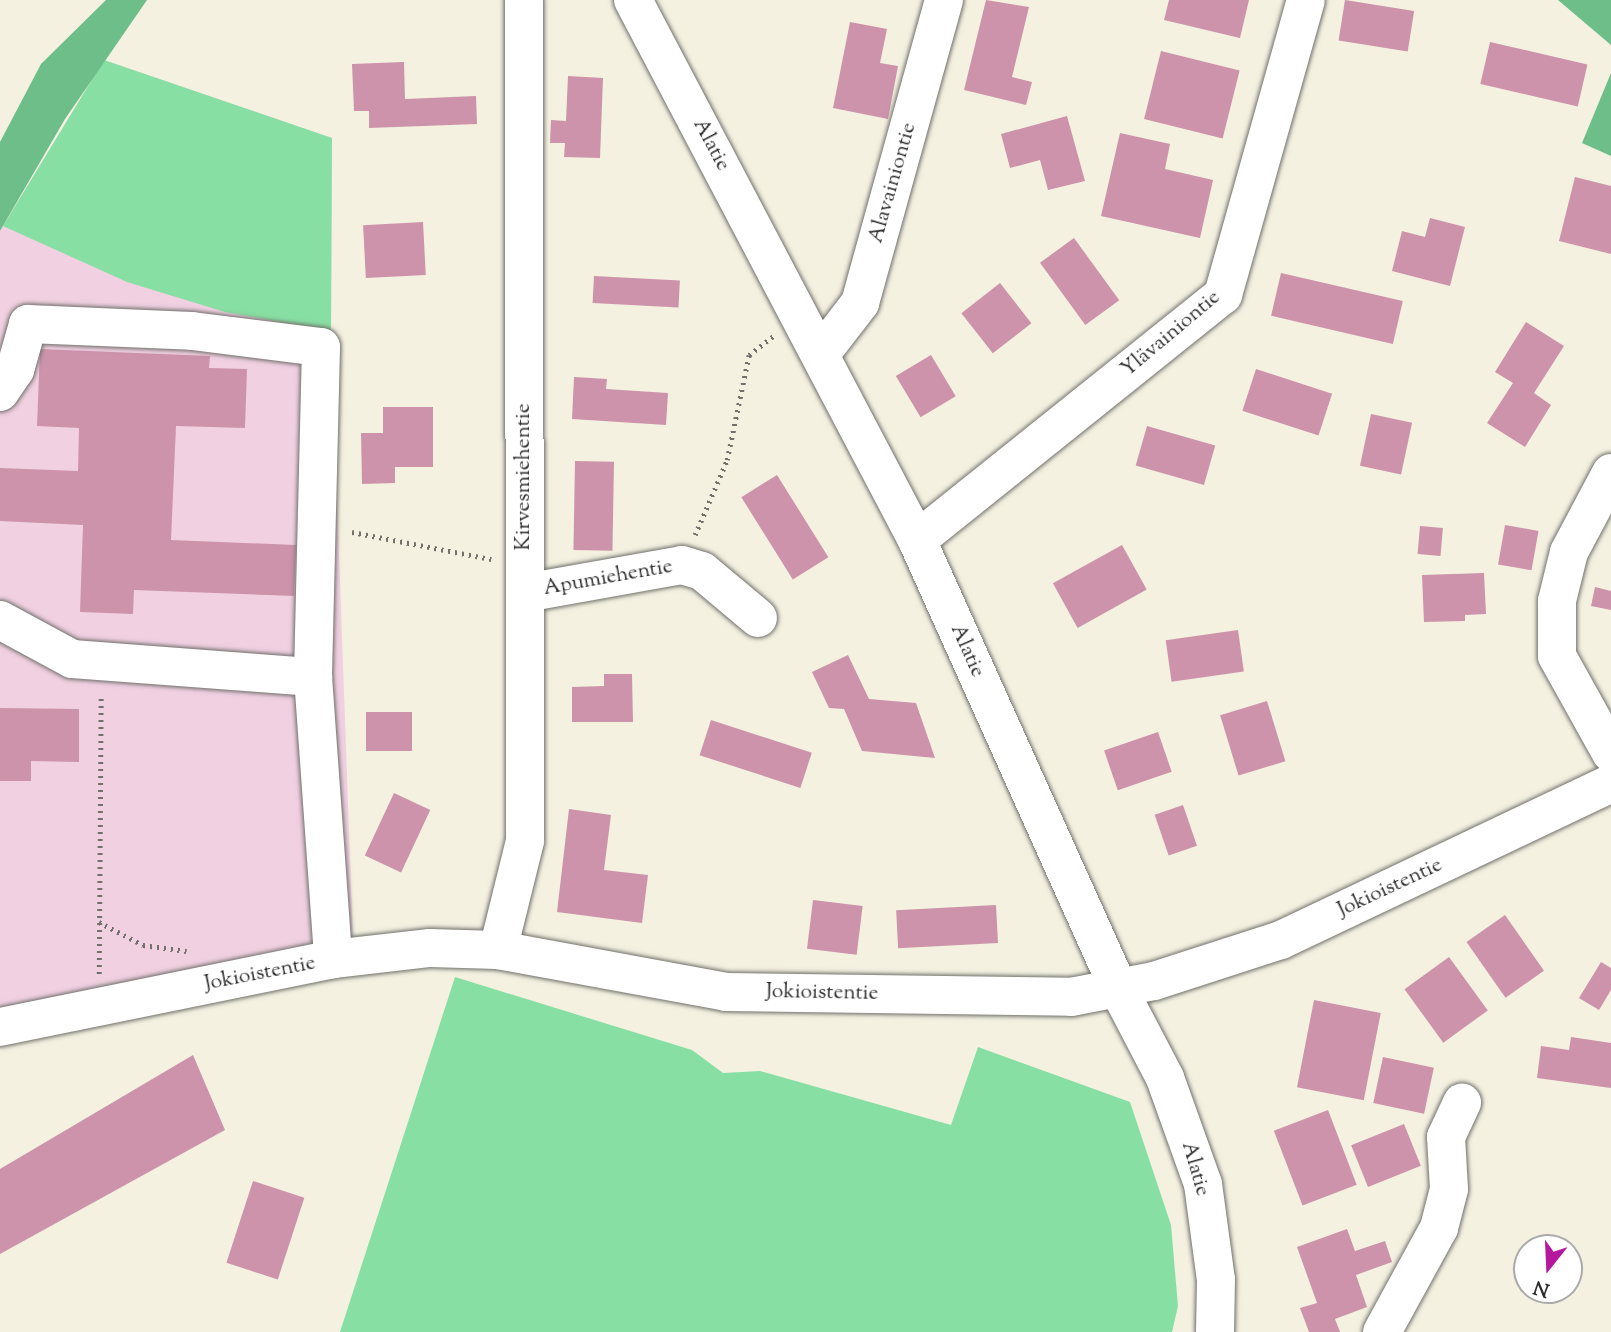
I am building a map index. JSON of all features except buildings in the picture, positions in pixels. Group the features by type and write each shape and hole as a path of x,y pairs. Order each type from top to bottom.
{"street":[{"name":"Kirvesmiehentie","path":"498,950 525,841 524,0"},
{"name":"Alatie","path":"632,0 800,313 917,540 1118,988 1165,1078 1203,1184 1216,1280 1214,1332"},
{"name":"Alavainiontie","path":"820,355 860,303 944,0"},
{"name":"Ylävainiontie","path":"917,540 1223,295 1306,0"},
{"path":"0,392 15,370 28,324 192,331 321,347 313,677 334,959"},
{"path":"1611,473 1569,552 1556,601 1557,656 1611,753"},
{"name":"Apumiehentie","path":"524,580 682,565 702,571 758,618"},
{"path":"0,620 72,659 313,677"},
{"name":"Jokioistentie","path":"0,1027 334,959 430,948 498,950 726,992 1071,997 1118,988 1281,940 1611,783"},
{"path":"1382,1332 1439,1228 1449,1189 1446,1137 1462,1103"}],"path":[{"path":"682,565 727,460 749,355 800,313"},
{"path":"317,525 524,580"},
{"path":"99,1006 101,663"},
{"path":"99,922 143,945 195,952"}],"shaded area":[{"path":"104,60 332,138 331,331 353,942 0,1016 0,231"}],"green space":[{"path":"106,0 147,0 65,119 0,231 0,142 41,64"},
{"path":"1558,0 1611,0 1611,45"},
{"path":"104,60 332,138 331,331 225,312 127,282 3,226"},
{"path":"1611,73 1611,156 1582,143"},
{"path":"455,977 692,1050 723,1073 760,1071 951,1125 978,1047 1130,1102 1171,1225 1178,1306 1172,1332 340,1332"}]}
